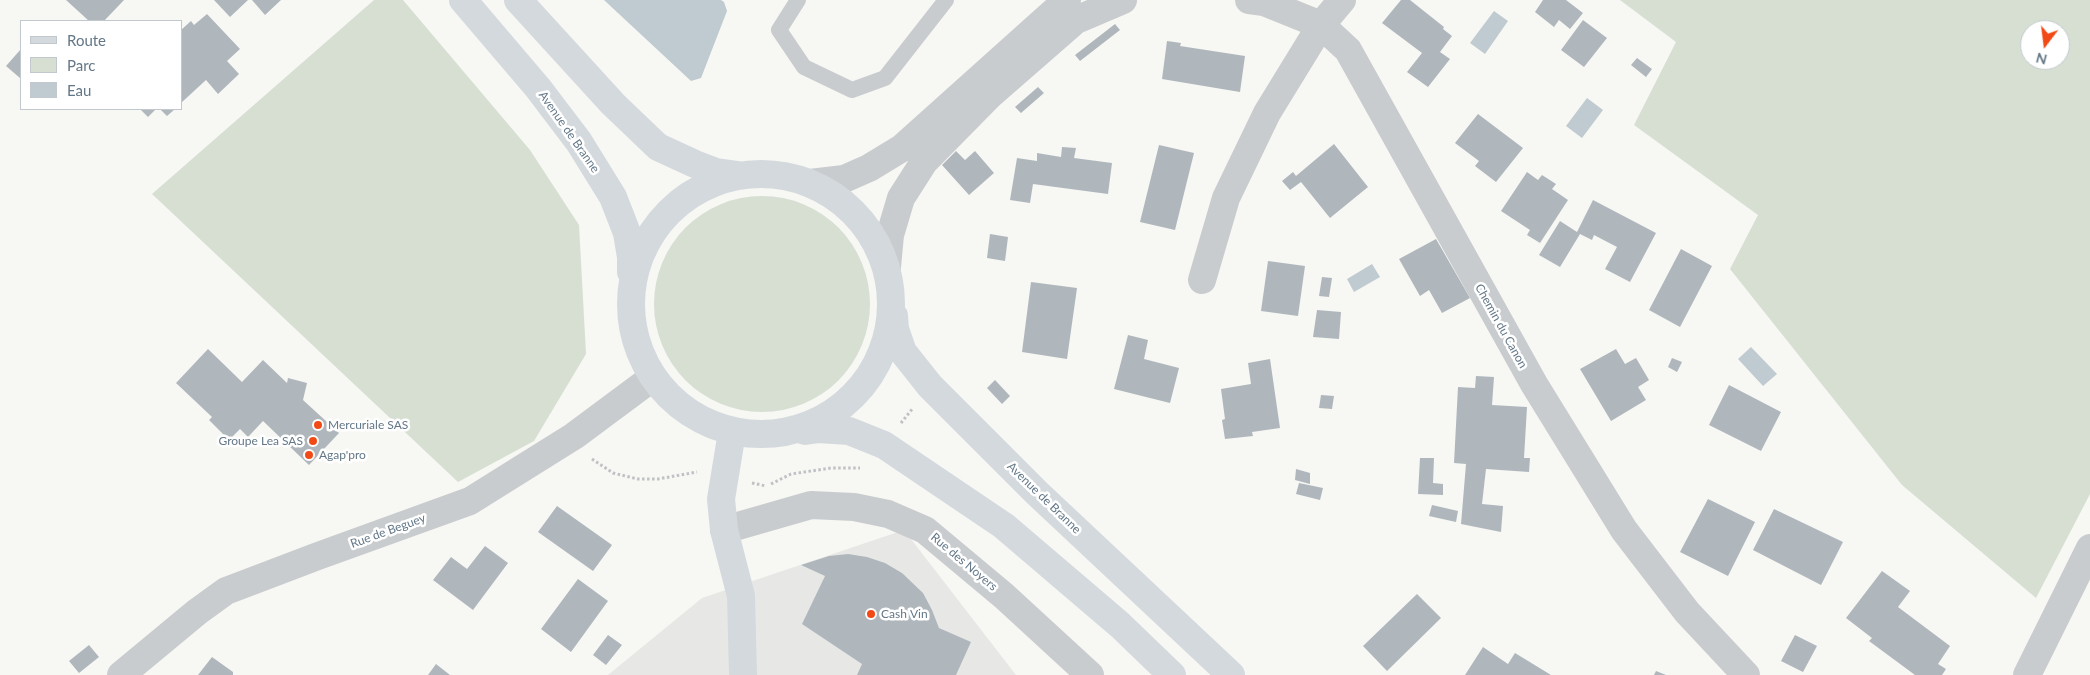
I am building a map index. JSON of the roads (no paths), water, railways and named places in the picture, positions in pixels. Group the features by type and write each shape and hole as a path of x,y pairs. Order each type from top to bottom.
{"main road":[{"name":"Avenue de Branne","path":"464,0 538,88 579,142 613,197 627,233 631,256 631,285"},
{"path":"518,0 613,104 658,147 716,172 738,175 774,174 810,183 844,203 870,232 887,267 892,300 888,336 874,371 851,399 821,421 786,433"},
{"path":"738,175 699,188 666,213 643,246 631,285 630,317 637,349 652,378 674,402 701,421 732,432 759,435 819,429 849,431 884,445 1004,526 1120,625 1172,675"},
{"name":"Avenue de Branne","path":"892,300 895,329 903,352 930,386 1037,492 1231,675"},
{"path":"732,432 721,499 724,530 742,596 743,675"}],"street":[{"path":"810,183 844,179 869,168 902,148 1067,0"},
{"path":"887,267 890,235 901,198 924,162 990,95 1076,20 1123,0"},
{"name":"Chemin du Canon","path":"1249,0 1264,2 1321,24 1348,50 1534,384 1624,530 1687,612 1746,675"},
{"path":"1202,280 1226,198 1267,113 1321,24 1342,0"},
{"name":"Rue de Beguey","path":"121,675 197,612 226,592 318,556 470,501 574,436 652,378"},
{"name":"Rue des Noyers","path":"724,530 811,505 854,507 888,514 925,530 1004,596 1090,675"},
{"path":"2027,675 2090,548"}],"lane":[{"path":"798,0 779,30 804,67 852,90 885,78 946,0"}],"water":[{"path":"604,0 721,0 724,2 727,11 701,78 691,81"},
{"path":"1494,11 1508,21 1485,54 1470,43"},
{"path":"1587,98 1603,110 1582,138 1566,126"},
{"path":"1372,264 1380,277 1354,292 1347,279"},
{"path":"1751,347 1777,374 1763,386 1738,359"}],"place":[{"name":"Mercuriale SAS","path":"318,425"},
{"name":"Groupe Lea SAS","path":"313,441"},
{"name":"Agap'pro","path":"309,455"},
{"name":"Cash Vin","path":"871,614"}]}
